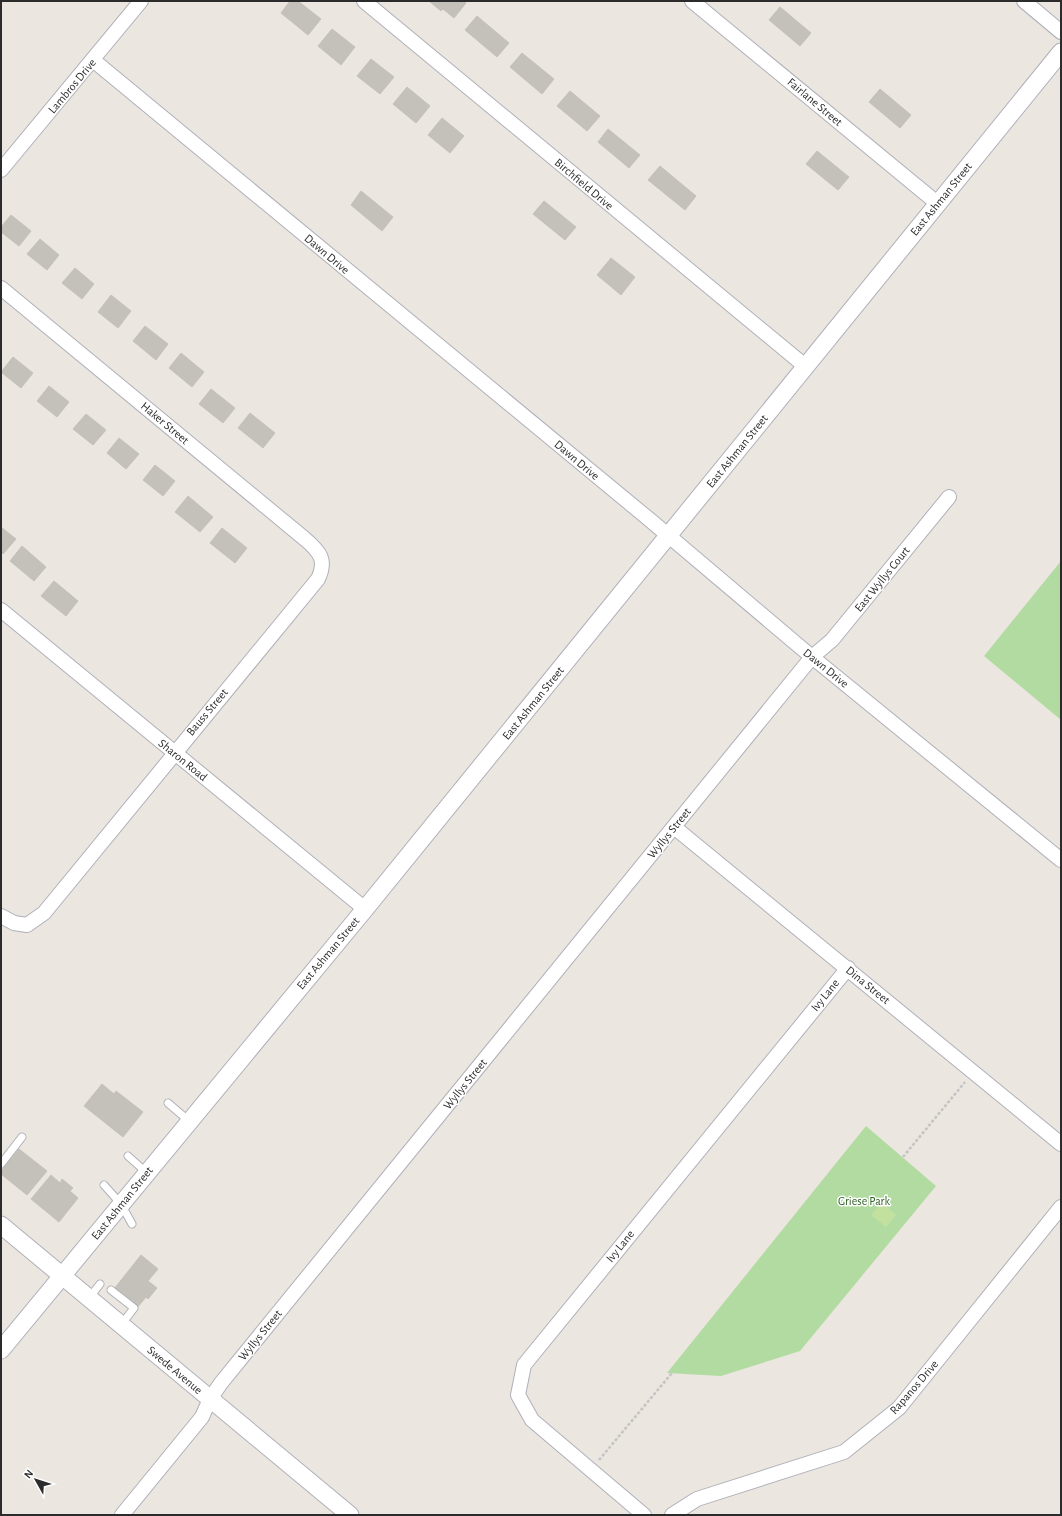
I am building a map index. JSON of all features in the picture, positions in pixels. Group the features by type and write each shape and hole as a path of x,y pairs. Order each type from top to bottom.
{"street":[{"name":"Lambros Drive","path":"1,170 141,1"},
{"name":"Birchfield Drive","path":"364,1 805,366"},
{"name":"Fairlane Street","path":"692,1 937,203"},
{"path":"1024,1 1061,32"},
{"name":"East Ashman Street","path":"1,1350 669,536 937,203 1061,52"},
{"name":"Dawn Drive","path":"93,60 669,536 812,657 1061,860"},
{"name":"Haker Street","path":"1,288 310,543 320,554 322,563"},
{"name":"East Wyllys Court","path":"812,657 832,640 949,497"},
{"name":"Bauss Street","path":"1,916 14,923 27,924 44,913 318,578 322,570 322,563"},
{"name":"Sharon Road","path":"1,610 364,909"},
{"name":"Wyllys Street","path":"122,1515 202,1418 210,1399 812,657"},
{"name":"Dina Street","path":"674,827 974,1071 1061,1144"},
{"name":"Ivy Lane","path":"644,1515 532,1420 518,1395 524,1365 848,968"},
{"name":"Rapanos Drive","path":"672,1515 697,1499 844,1452 899,1408 1061,1206"},
{"name":"Swede Avenue","path":"1,1225 350,1515"}],"lane":[{"path":"168,1103 189,1121"},
{"path":"1,1164 22,1137"},
{"path":"128,1156 147,1173"},
{"path":"104,1185 121,1204 132,1224"},
{"path":"89,1298 100,1284"},
{"path":"111,1290 134,1308 121,1325"}],"path":[{"path":"902,1157 974,1071"},
{"path":"591,1469 672,1373"}],"green space":[{"path":"1061,561 1061,720 984,656"},
{"name":"Griese Park","path":"866,1126 936,1186 800,1351 721,1376 667,1373"},
{"path":"882,1202 896,1215 886,1227 871,1215"}],"building":[{"path":"290,1 298,1 321,19 308,35 281,13"},
{"path":"429,1 464,1 466,3 454,18 443,9 441,11"},
{"path":"780,7 811,33 800,46 769,20"},
{"path":"477,16 509,43 497,57 465,30"},
{"path":"332,29 355,47 341,65 318,46"},
{"path":"522,53 554,79 542,94 510,67"},
{"path":"371,59 394,77 380,94 357,76"},
{"path":"407,87 430,106 416,123 393,104"},
{"path":"880,89 911,115 900,128 869,102"},
{"path":"570,91 600,116 587,131 557,106"},
{"path":"442,118 464,136 450,153 428,135"},
{"path":"608,129 640,155 629,168 598,142"},
{"path":"817,151 849,177 838,190 806,164"},
{"path":"660,166 696,196 685,210 648,180"},
{"path":"361,191 393,217 382,231 351,205"},
{"path":"544,201 576,227 565,240 533,214"},
{"path":"11,215 31,231 19,246 1,232 1,227"},
{"path":"40,239 59,255 47,270 27,254"},
{"path":"611,258 635,277 621,295 597,275"},
{"path":"75,268 94,284 82,299 62,283"},
{"path":"111,295 131,311 118,328 98,312"},
{"path":"145,326 168,344 156,360 133,341"},
{"path":"181,353 204,372 192,387 169,368"},
{"path":"13,357 33,373 21,388 1,372"},
{"path":"49,386 69,402 57,417 37,401"},
{"path":"211,389 235,408 223,423 199,404"},
{"path":"250,413 275,433 263,448 238,428"},
{"path":"86,414 106,430 93,445 73,429"},
{"path":"119,438 139,454 126,469 107,453"},
{"path":"155,465 175,481 163,496 143,480"},
{"path":"188,496 213,517 200,532 175,512"},
{"path":"1,527 16,539 3,554 1,552"},
{"path":"222,528 247,548 235,563 210,543"},
{"path":"22,546 46,567 34,581 10,561"},
{"path":"54,581 78,601 66,616 41,596"},
{"path":"102,1084 114,1094 116,1091 143,1112 123,1137 84,1106"},
{"path":"19,1149 47,1171 27,1195 1,1174 1,1171"},
{"path":"51,1175 60,1183 62,1179 73,1188 70,1191 78,1198 59,1222 31,1199"},
{"path":"141,1255 158,1269 148,1281 157,1288 148,1299 146,1297 137,1308 114,1289"}]}
